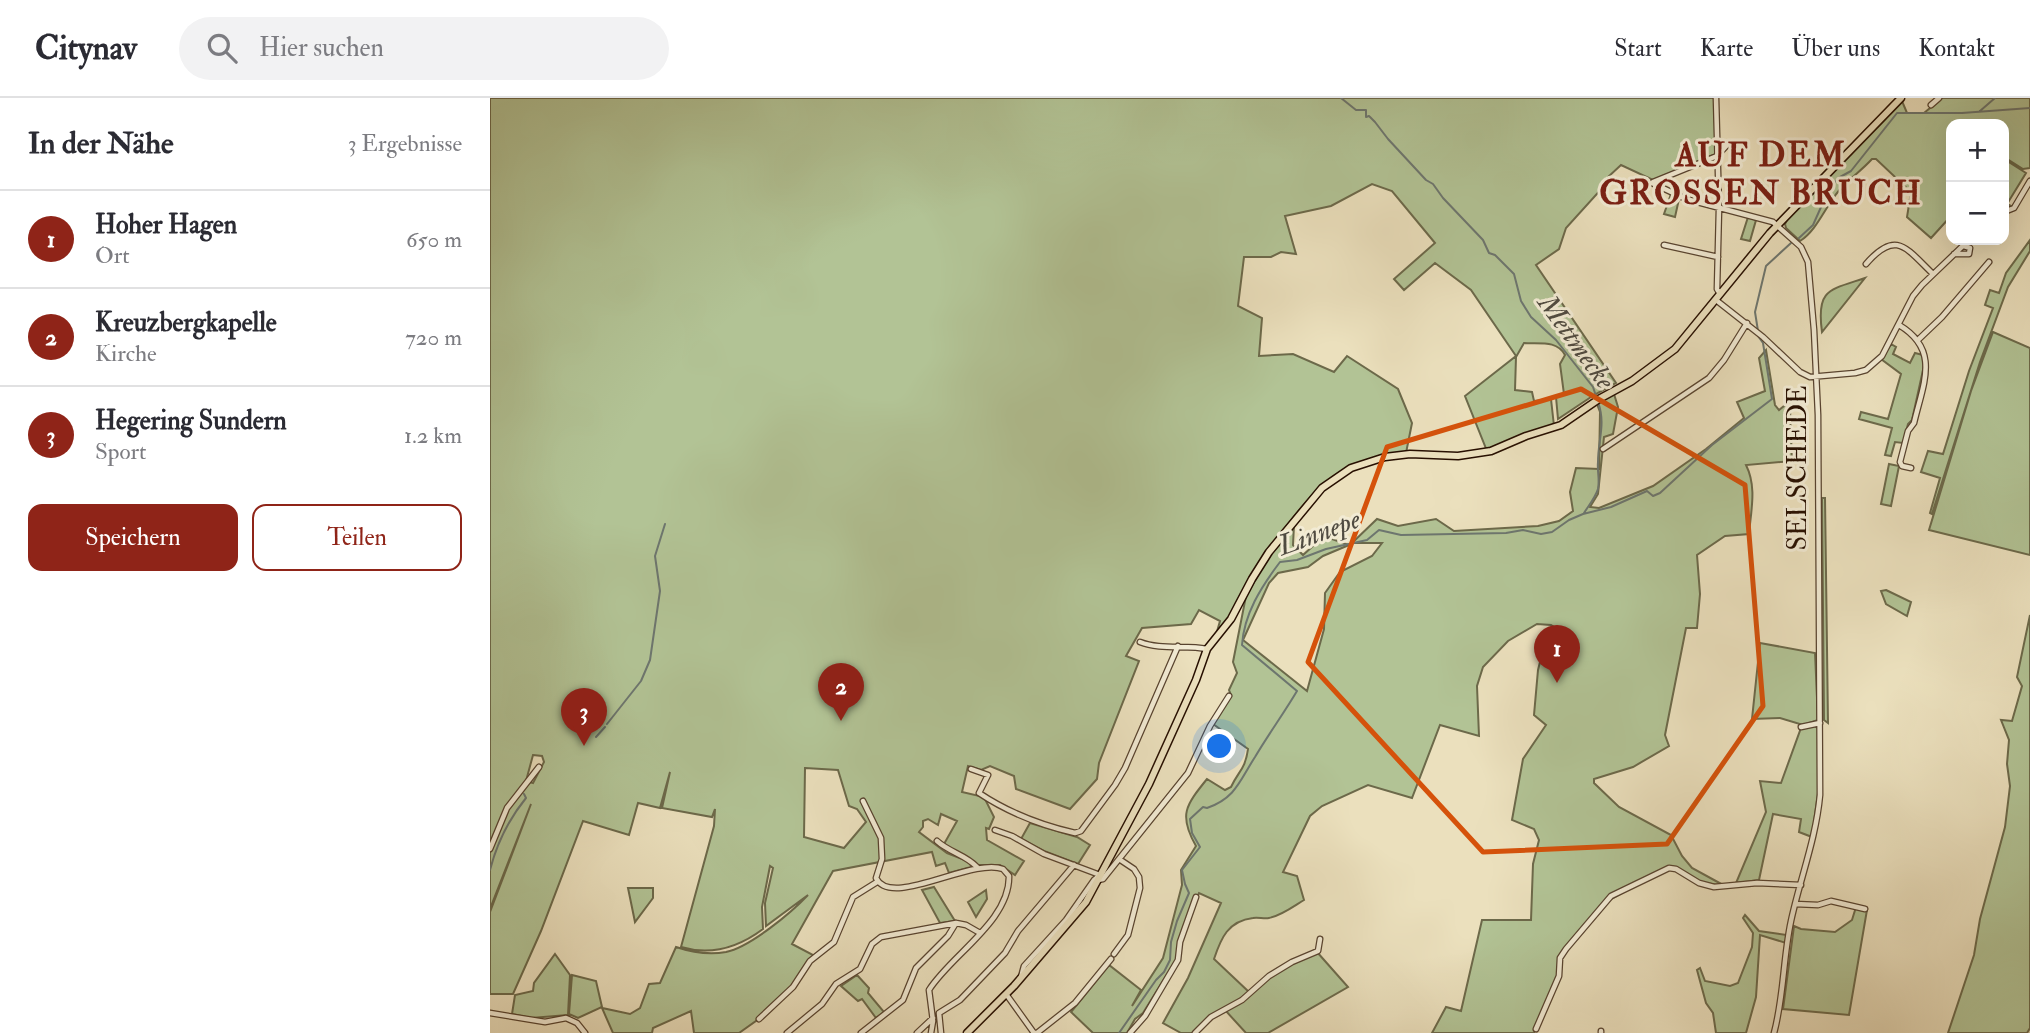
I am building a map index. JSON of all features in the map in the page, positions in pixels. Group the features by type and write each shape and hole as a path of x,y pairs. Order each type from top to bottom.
{"main road":[{"path":"967,1033 1021,978 1078,913 1149,784 1196,680 1207,649 1231,619 1269,552 1316,494 1344,471 1370,461 1398,455 1451,456 1487,452 1561,425 1597,400 1632,382 1670,354 1777,225 1901,98"}],"street":[{"path":"1716,98 1718,297 1800,372 1810,377 1844,375 1866,370 1882,356 1913,296 1954,254 1964,246 1970,248 1969,254 1954,254"},
{"path":"1931,105 1939,98"},
{"path":"1729,143 1717,156 1652,183 1679,196 1772,221 1777,225"},
{"path":"2009,210 2014,208 2030,181"},
{"name":"SELSCHEDE","path":"1774,1033 1781,1004 1795,904 1818,811 1820,723 1817,376 1810,271 1801,247 1777,225"},
{"path":"1866,264 1878,249 1893,244 1907,249 1933,274"},
{"path":"1664,245 1718,257"},
{"path":"1919,339 1942,317 1989,262"},
{"path":"1604,449 1709,378 1724,360 1747,323"},
{"path":"1899,324 1919,339 1927,360 1914,423 1900,462 1902,466 1911,468"},
{"path":"1140,642 1157,647 1207,649"},
{"path":"971,769 988,775 979,793 1001,808 1047,826 1075,833 1081,831 1125,768 1178,646"},
{"path":"995,830 1102,879 1188,773 1210,726 1229,696"},
{"path":"1801,727 1820,723"},
{"path":"490,849 507,808 539,767"},
{"path":"863,800 881,838 882,856 876,876 877,882"},
{"path":"937,841 977,867"},
{"path":"1006,994 1033,1033 1037,1033 1075,1003 1128,935 1140,888 1139,877 1134,869 1119,859"},
{"path":"941,1033 939,1013 960,1000 1005,953 1018,931 1074,865"},
{"path":"877,882 890,888 911,886 977,867 997,867 1004,870 1009,877 999,909 931,987 931,1033"},
{"path":"1536,1029 1559,976 1560,958 1611,896 1669,868 1676,869 1699,883 1714,887 1756,883 1801,885"},
{"path":"760,1020 793,987 809,962 835,941 853,897 877,882"},
{"path":"1130,1033 1156,999 1178,960 1180,942 1196,897"},
{"path":"1795,904 1818,905 1836,901 1865,909"},
{"path":"787,1033 822,1004 835,985 860,969 878,938 956,923 980,933"},
{"path":"861,1033 903,1000 916,968 956,923"},
{"path":"1196,1032 1211,1017 1242,1000 1277,971 1318,951 1320,939"},
{"path":"490,1013 545,1022 566,1018 580,1025 585,1033"},
{"path":"917,1033 933,1018"}],"highlighted area":[{"path":"1581,389 1745,485 1763,706 1667,844 1483,852 1308,662 1387,447"}],"green space":[{"path":"490,98 1714,98 1716,154 1653,180 1621,165 1566,228 1559,249 1536,265 1616,383 1558,419 1556,397 1564,394 1560,364 1565,355 1553,345 1524,343 1516,357 1515,390 1532,392 1534,401 1551,399 1554,426 1487,451 1465,396 1516,356 1471,290 1435,263 1404,290 1394,279 1435,243 1392,191 1372,184 1331,206 1285,216 1296,254 1281,252 1271,257 1244,257 1238,306 1262,318 1259,356 1293,354 1334,372 1347,356 1398,389 1412,423 1406,453 1343,470 1309,498 1277,540 1226,624 1216,635 1220,621 1199,610 1191,624 1142,628 1126,656 1139,661 1099,763 1097,779 1070,809 1016,789 1014,776 990,766 981,770 968,766 962,792 984,797 994,817 989,829 986,828 987,840 1024,861 1015,875 1000,865 978,865 944,844 957,821 941,814 938,825 928,819 923,821 919,832 947,853 970,862 971,867 949,873 945,863 936,866 932,852 833,871 792,944 815,956 770,1011 739,1033 694,1033 691,1011 653,1028 652,1033 613,1033 602,1008 630,1014 640,1008 649,984 660,983 676,947 707,953 736,949 770,928 808,895 766,926 765,903 773,868 770,866 762,907 763,929 744,941 724,948 703,951 681,947 714,826 715,809 712,817 662,808 670,772 660,808 638,803 629,835 583,821 541,931 513,994 490,994 490,912 531,804 490,909","holes":["533,755 542,756 544,762 533,783 526,781","805,768 838,770 849,806 857,809 866,822 844,848 804,837"]},
{"path":"1942,98 2030,98 2030,168 2023,169 2009,160 2009,119 1946,119 1946,222 1931,238 1907,217 1911,192 1876,159 1872,159 1844,185 1807,236 1800,241 1786,228 1789,216 1902,101 1907,113 1924,113"},
{"path":"2009,162 2026,173 2009,201"},
{"path":"1671,194 1679,199 1675,217 1664,214"},
{"path":"1748,217 1756,220 1750,241 1741,239"},
{"path":"2030,240 2030,251 2008,287 1980,362 1932,514 1930,513 1940,478 1921,472 1928,451 1943,454 1969,371 1993,308 1985,305 1990,290 1999,293 2006,273"},
{"path":"1865,278 1822,332 1823,299 1842,285"},
{"path":"1993,332 2030,348 2030,555 1929,530 1971,391"},
{"path":"1891,344 1896,347 1893,354 1910,363 1915,353 1923,355 1925,361 1912,420 1908,424 1903,443 1895,442 1891,456 1885,455 1892,428 1859,419 1861,412 1888,419 1901,374 1881,359"},
{"path":"1766,350 1775,405 1779,410 1795,397 1790,409 1792,461 1746,465 1752,490 1749,534 1725,536 1697,555 1700,594 1697,628 1686,628 1665,735 1669,746 1633,767 1594,779 1594,783 1619,807 1671,835 1692,868 1725,886 1699,882 1669,867 1608,901 1560,956 1558,975 1534,1033 1432,1033 1446,1007 1461,1011 1482,920 1531,920 1533,864 1539,840 1534,829 1512,820 1523,759 1546,725 1534,715 1538,670 1543,650 1560,660 1569,637 1551,625 1537,624 1508,641 1483,667 1477,686 1479,736 1440,725 1412,798 1368,785 1322,806 1310,816 1283,872 1297,876 1304,900 1274,917 1253,918 1237,923 1223,938 1214,959 1249,992 1242,998 1211,1016 1194,1033 1181,1033 1163,1023 1188,978 1221,903 1199,893 1179,941 1176,960 1143,1013 1135,1019 1127,1033 1093,1033 1071,1012 1109,965 1141,990 1132,1006 1163,958 1182,885 1181,870 1196,846 1187,826 1190,803 1207,779 1225,790 1231,787 1247,756 1248,749 1213,724 1231,695 1229,690 1237,673 1233,662 1246,596 1267,559 1294,525 1293,545 1303,555 1313,546 1315,533 1349,545 1323,556 1308,567 1278,573 1269,583 1243,640 1307,691 1324,629 1325,593 1340,572 1372,556 1382,543 1352,543 1377,519 1398,526 1436,519 1454,531 1538,526 1559,521 1573,511 1570,492 1576,468 1599,469 1600,412 1597,404 1614,394 1618,407 1613,434 1604,437 1598,494 1590,507 1599,508 1653,486 1744,418 1737,402 1765,391 1759,358"},
{"path":"1889,464 1899,466 1891,506 1881,504"},
{"path":"1822,498 1825,498 1828,723 1824,720"},
{"path":"1886,590 1911,602 1907,616 1886,604 1881,591"},
{"path":"2030,615 2030,1028 2027,1033 1948,1033 1974,955 1980,919 2005,827 2010,786 2007,764 2009,740 2001,720 2012,721 2022,686 2017,677"},
{"path":"1760,643 1815,653 1818,720 1803,725 1780,718 1752,719"},
{"path":"1815,726 1819,729 1818,793 1812,837 1799,832 1801,819 1773,814 1759,880 1736,883 1766,812 1760,781 1781,783 1801,728"},
{"path":"1030,823 1077,837 1090,845 1078,864 1021,839"},
{"path":"934,887 955,921 940,923 922,890"},
{"path":"628,888 653,888 653,898 635,922"},
{"path":"986,890 987,899 976,917 968,902"},
{"path":"1856,907 1867,910 1849,1015 1783,1009 1794,926 1835,932 1852,920"},
{"path":"1745,915 1759,931 1787,935 1786,943 1760,935 1756,997 1746,1033 1716,1033 1713,1013 1706,1003 1697,970 1700,968 1705,981 1730,986 1738,983 1752,947 1753,933 1743,918"},
{"path":"1317,952 1348,987 1268,1033 1246,1033 1225,1010 1276,972"},
{"path":"555,954 570,975 568,1015 531,1018 512,1014 515,995 533,991 534,983"},
{"path":"572,975 596,981 602,1007 578,1018 569,1014"},
{"path":"857,975 884,1012 876,1018 862,999 858,1001 841,986"}],"waterway":[{"name":"Mettmecke","path":"1341,98 1356,110 1366,110 1366,117 1369,116 1426,180 1433,184 1483,240 1489,253 1495,255 1514,274 1521,301 1531,317 1556,340 1593,387 1596,396"},
{"path":"1980,111 1995,98"},
{"name":"Linnepe","path":"1799,238 1813,225 1830,187 1851,171 1897,113 1962,113 2030,108"},
{"name":"Linnepe","path":"1758,331 1755,312 1766,266 1791,243"},
{"name":"Linnepe","path":"1119,1033 1170,960 1171,942 1189,893 1182,870 1200,847 1192,833 1190,819 1203,807 1217,804 1231,794 1297,691 1242,645 1246,622 1255,601 1280,562 1297,560 1326,549 1367,540 1379,530 1401,535 1506,533 1523,530 1541,534 1552,532 1583,514 1611,507 1647,491 1653,496 1660,493 1712,445 1772,399 1763,343 1758,336"},
{"name":"Mettmecke","path":"1584,513 1599,485 1598,454 1602,425 1598,402"},
{"path":"607,724 641,681 650,660 660,591 655,556 665,524"},
{"path":"596,737 605,727"},
{"path":"490,870 504,832 526,798 524,794"}],"place":[{"name":"Hoher Hagen","path":"1557,683"},
{"name":"Kreuzbergkapelle","path":"841,721"},
{"name":"Hegering Sundern","path":"584,746"}],"district":[{"name":"AUF DEM GROSSEN BRUCH","path":"1761,174"}]}
